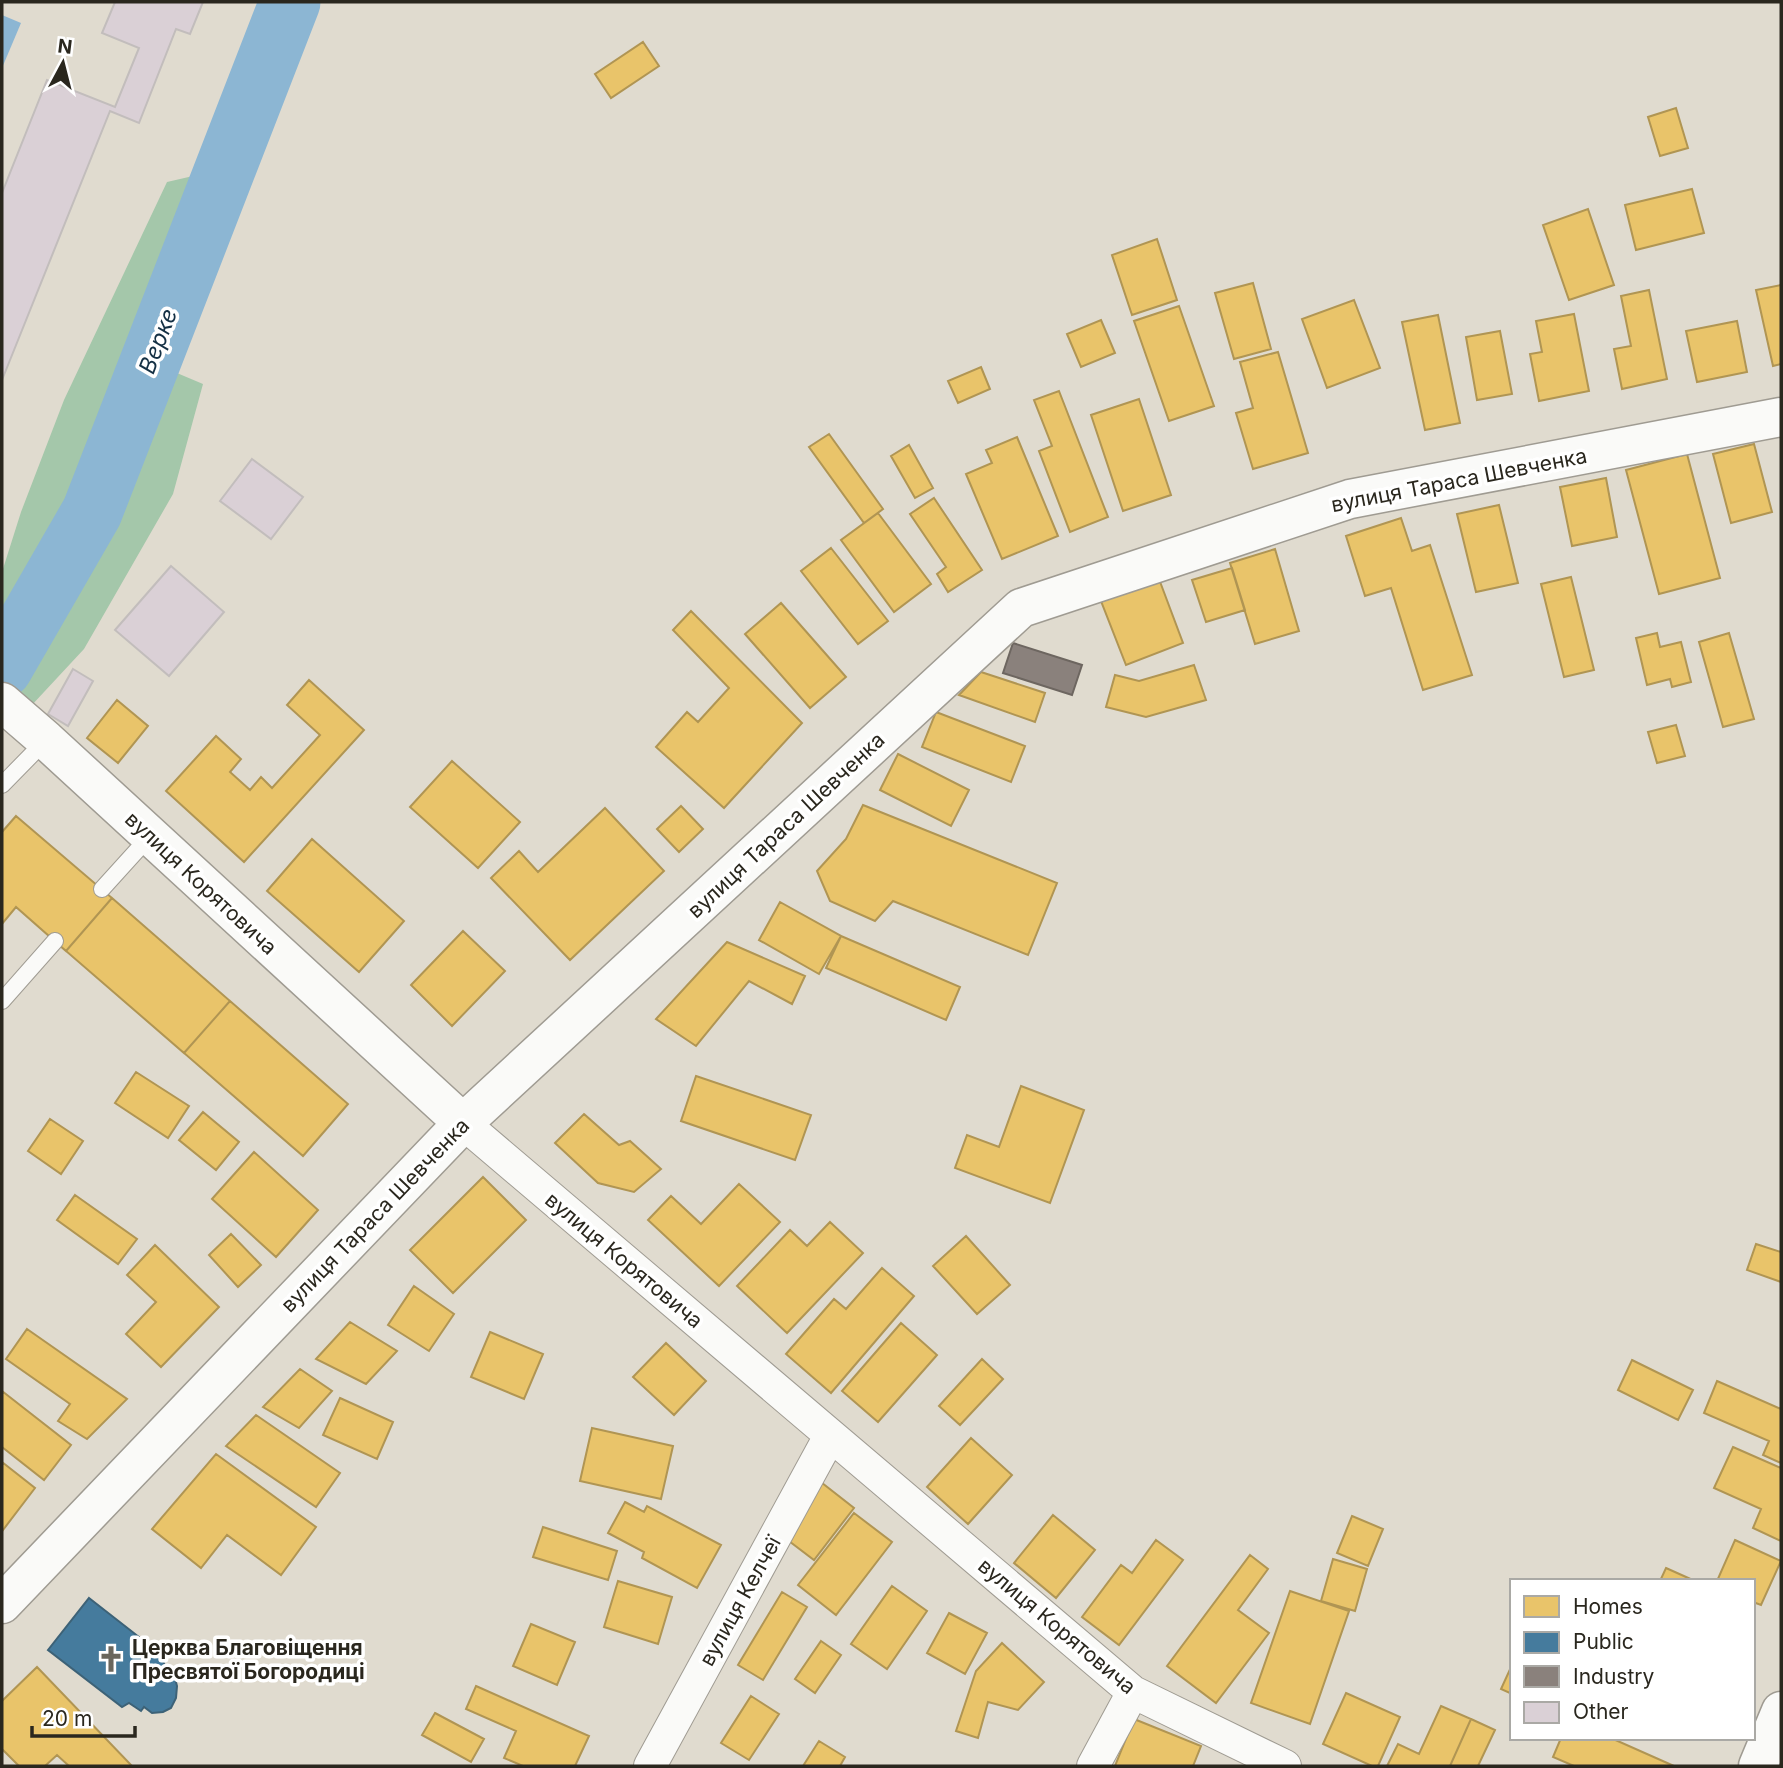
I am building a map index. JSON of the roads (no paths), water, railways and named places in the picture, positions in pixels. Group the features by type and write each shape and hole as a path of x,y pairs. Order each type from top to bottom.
{"street":[{"name":"вулиця Тараса Шевченка","path":"2,1604 463,1123 1021,608 1350,499 1781,417"},
{"name":"вулиця Корятовича","path":"2,702 463,1123 1133,1692 1285,1766"},
{"name":"вулиця Келчеї","path":"650,1766 830,1436"},
{"path":"1093,1766 1133,1692"},
{"path":"1758,1766 1781,1711"}],"lane":[{"path":"2,785 46,740"},
{"path":"102,889 150,836"},
{"path":"2,1001 55,941"}],"water":[{"path":"2,15 21,23 2,68"}],"waterway":[{"name":"Верке","path":"2,668 92,512 290,2"}],"place":[{"name":"Церква Благовіщення Пресвятої Богородиці","path":"111,1659"}]}
